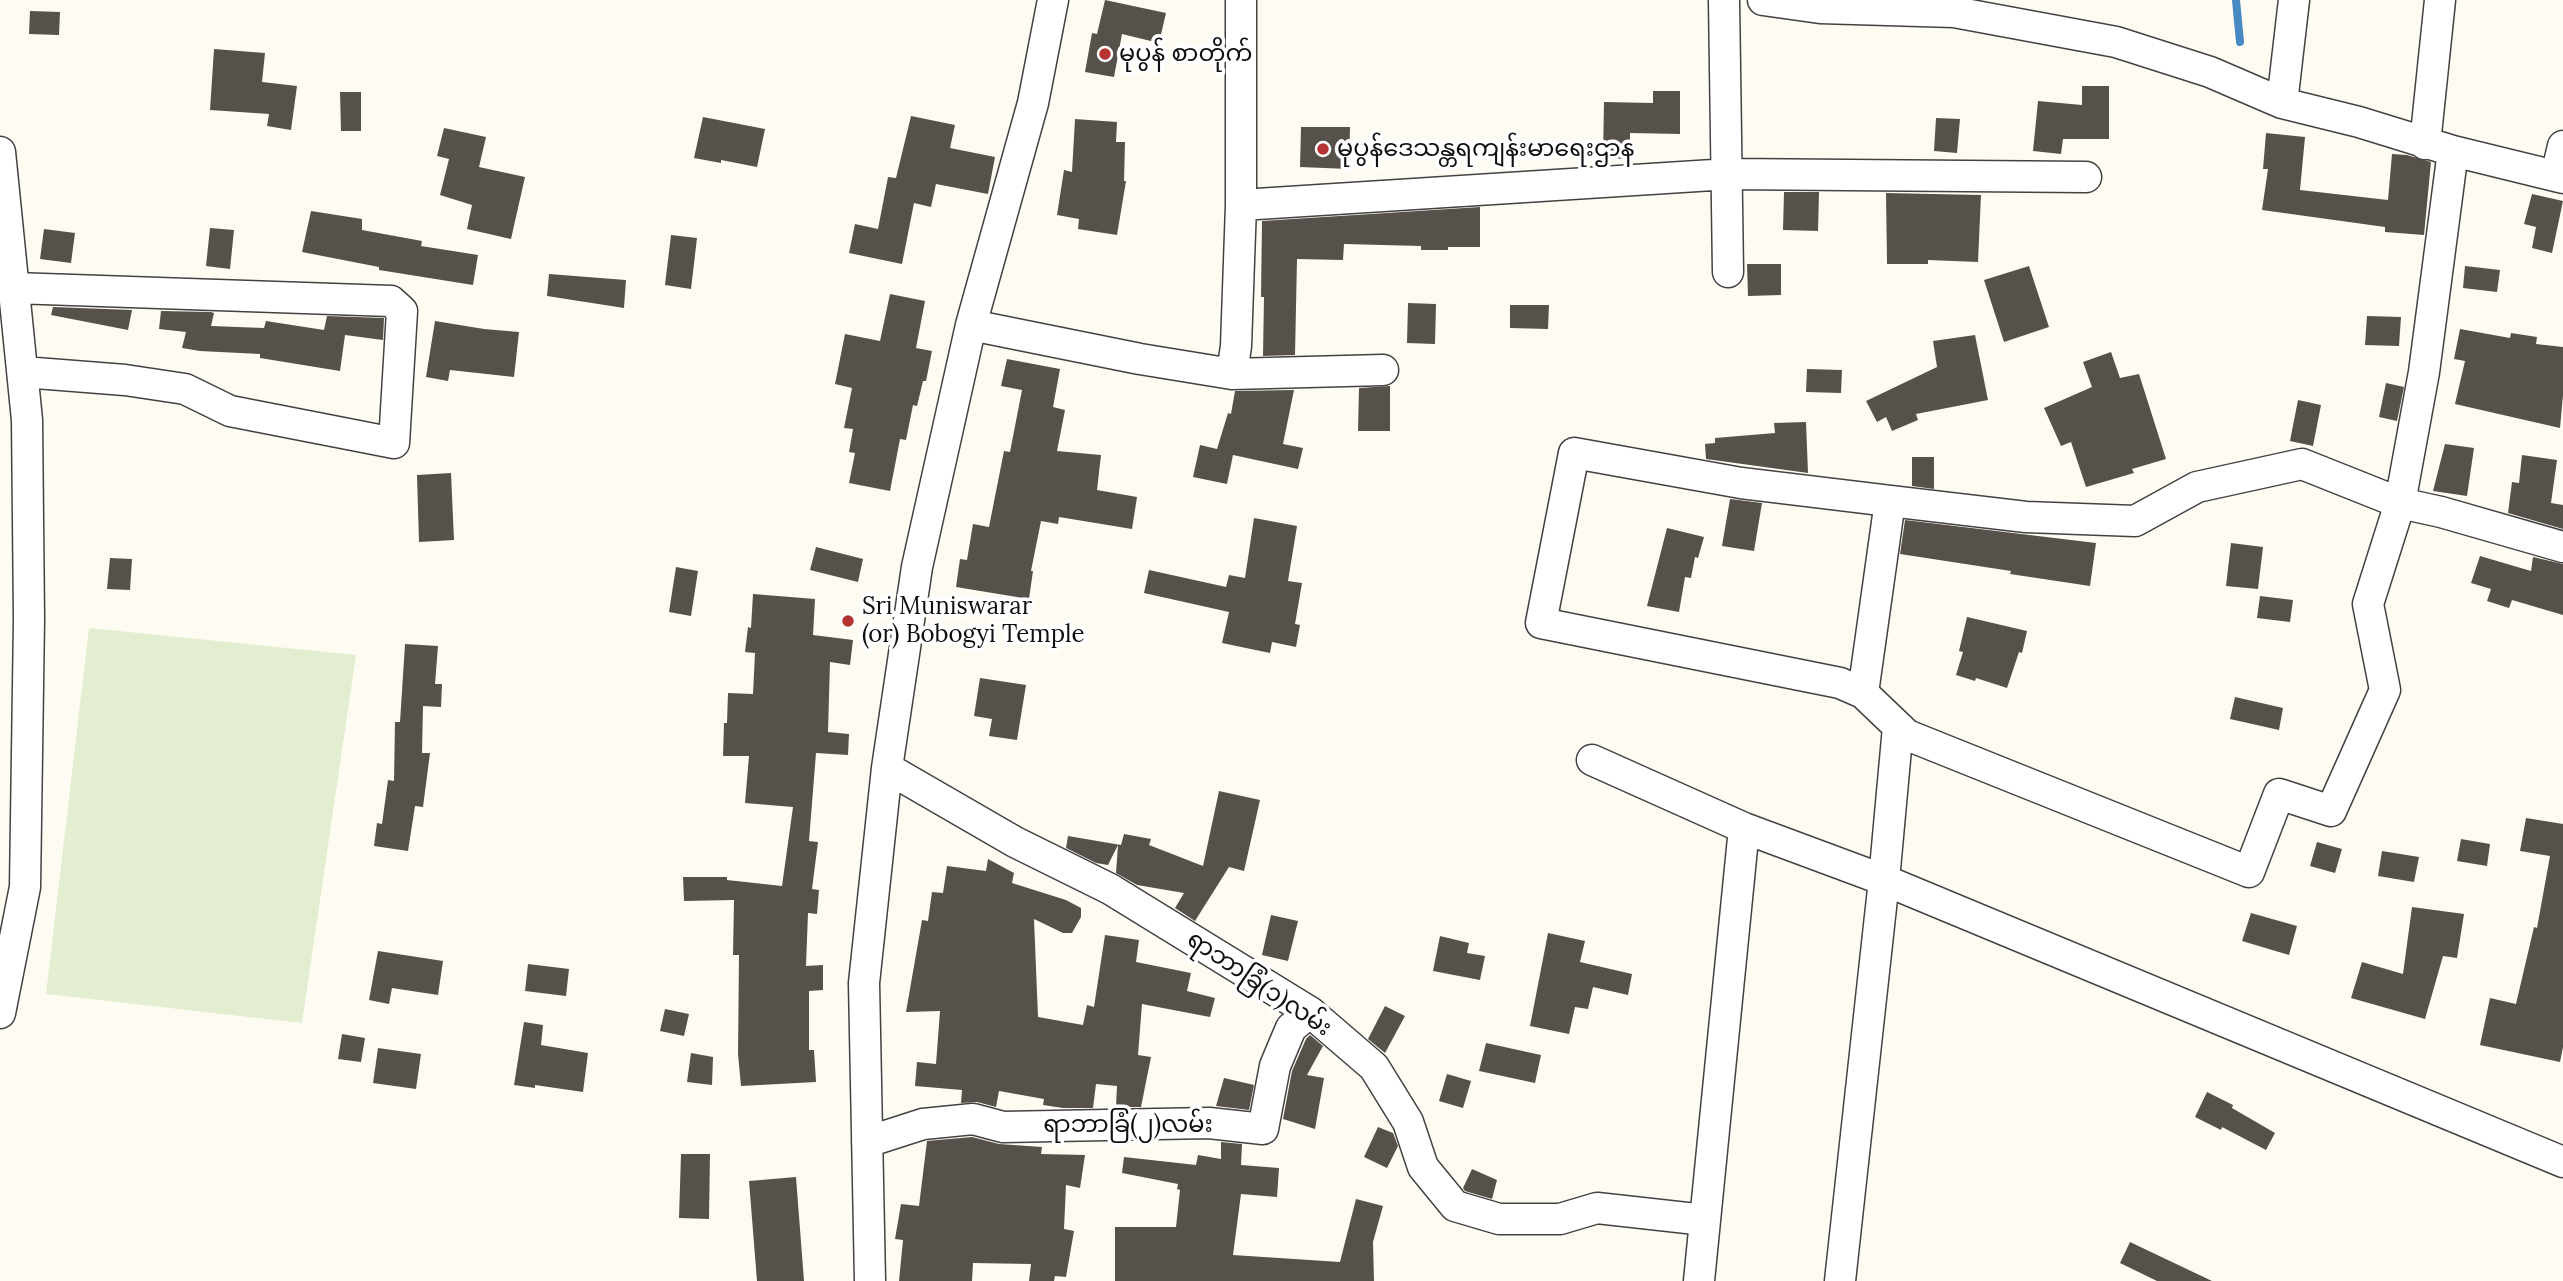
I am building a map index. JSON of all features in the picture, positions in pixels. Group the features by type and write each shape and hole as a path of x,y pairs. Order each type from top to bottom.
{"street":[{"path":"870,1281 864,983 887,768 917,567 971,326 1033,103 1053,0"},
{"path":"1232,374 1236,346 1241,205 1241,0"},
{"path":"1724,0 1729,174 1728,272"},
{"path":"1763,0 1820,8 1954,12 2116,42 2210,72 2282,103 2359,122 2439,148 2560,177 2563,146"},
{"path":"2282,103 2294,0"},
{"path":"2440,0 2439,148 2424,372 2400,503 2368,604 2385,690 2331,811 2279,794 2249,872 1907,735 1863,693 1840,683 1541,623 1574,453 1741,483 2026,517 2135,521 2197,486 2302,464 2400,503 2563,547"},
{"path":"0,152 27,420 29,619 25,887 0,1013"},
{"path":"1241,205 1729,174 2086,177"},
{"path":"14,288 391,301 402,311 394,443 230,411 185,389 125,380 23,372"},
{"path":"971,326 1232,374 1383,370"},
{"path":"1863,693 1890,501"},
{"path":"1840,1281 1898,727"},
{"path":"1592,760 1744,828 1884,880 2563,1162"},
{"name":"ရာဘာခြံ(၁)လမ်း","path":"887,768 1015,842 1110,889 1310,1012 1374,1067 1408,1122 1423,1167 1455,1206 1499,1219 1560,1219 1597,1208 1705,1220"},
{"path":"1699,1281 1744,828"},
{"name":"ရာဘာခြံ(၂)လမ်း","path":"867,1142 923,1124 973,1119 1003,1127 1209,1123 1264,1129 1275,1066 1291,1028 1310,1012"}],"green space":[{"path":"89,628 356,655 302,1023 46,994"}],"building":[{"path":"1105,0 1166,13 1159,43 1122,34 1114,77 1085,72 1092,33 1097,34"},
{"path":"30,11 60,12 59,35 29,34"},
{"path":"214,49 265,53 262,82 297,86 291,130 267,126 269,114 210,110"},
{"path":"2082,86 2109,86 2109,139 2063,139 2061,154 2033,151 2038,101 2082,105"},
{"path":"1653,91 1680,91 1680,134 1630,133 1630,159 1603,158 1604,102 1653,103"},
{"path":"340,92 361,92 361,131 341,131"},
{"path":"911,116 955,125 950,148 995,157 988,194 936,184 931,207 914,203 902,264 849,253 855,224 878,229 888,177 896,178"},
{"path":"703,117 765,129 757,167 694,158"},
{"path":"1936,118 1960,119 1957,153 1934,151"},
{"path":"1075,119 1117,122 1116,142 1125,142 1126,181 1117,235 1078,229 1079,219 1057,215 1064,170 1072,172"},
{"path":"1301,127 1350,127 1349,169 1300,167"},
{"path":"444,128 486,137 479,167 525,177 511,239 467,229 472,205 440,195 449,159 437,156"},
{"path":"2266,133 2305,137 2300,190 2388,200 2392,154 2431,162 2424,235 2385,232 2385,227 2262,210 2268,169 2263,169"},
{"path":"1784,192 1819,192 1818,231 1783,230"},
{"path":"1886,193 1981,195 1978,262 1928,260 1928,264 1887,264"},
{"path":"2532,194 2563,201 2552,253 2532,248 2536,227 2524,224"},
{"path":"1480,207 1480,247 1421,250 1421,246 1344,244 1343,260 1297,259 1295,355 1263,356 1262,221"},
{"path":"311,211 362,219 362,230 422,241 421,246 478,255 473,285 379,270 379,267 302,252"},
{"path":"210,228 234,230 230,269 206,266"},
{"path":"44,229 75,233 71,263 40,259"},
{"path":"671,235 697,238 691,289 665,285"},
{"path":"1747,264 1781,264 1781,295 1748,296"},
{"path":"2029,266 2049,327 2004,342 1984,280"},
{"path":"2465,266 2500,270 2497,292 2463,288"},
{"path":"549,274 626,280 624,308 547,296"},
{"path":"890,294 925,301 916,348 932,351 926,381 923,381 917,406 913,405 906,440 900,439 890,491 849,483 855,453 849,452 853,429 844,428 852,388 835,384 845,334 880,341"},
{"path":"1408,303 1436,304 1435,344 1407,343"},
{"path":"1510,305 1549,305 1548,329 1510,328"},
{"path":"53,307 132,310 128,330 51,315"},
{"path":"161,311 211,312 214,313 211,326 264,328 266,321 324,330 327,316 384,318 383,340 345,335 340,371 260,358 260,354 182,348 186,332 159,329"},
{"path":"2367,316 2401,317 2399,346 2365,345"},
{"path":"435,321 519,332 514,377 450,370 448,381 426,377"},
{"path":"2460,329 2510,338 2511,333 2537,337 2536,344 2563,347 2560,428 2455,404 2465,361 2454,359"},
{"path":"1975,335 1988,400 1916,414 1918,420 1892,431 1886,417 1877,422 1866,401 1937,367 1933,341"},
{"path":"2111,352 2120,378 2139,374 2166,459 2132,469 2134,473 2086,487 2071,442 2061,446 2044,408 2092,387 2083,362"},
{"path":"1007,359 1060,369 1053,407 1065,410 1057,451 1101,455 1097,490 1137,497 1132,529 1059,517 1058,524 1041,521 1031,571 1029,599 956,587 960,559 967,560 973,524 989,527 1004,451 1010,452 1022,390 1001,386"},
{"path":"1807,369 1842,370 1841,393 1806,392"},
{"path":"2386,383 2404,387 2397,421 2379,417"},
{"path":"1390,386 1390,431 1358,431 1359,388"},
{"path":"1294,390 1283,444 1303,448 1298,469 1233,455 1227,484 1193,477 1200,445 1217,449 1228,413 1231,414 1235,391"},
{"path":"2298,400 2321,405 2313,446 2290,441"},
{"path":"1806,422 1808,473 1706,459 1705,444 1715,443 1715,438 1775,433 1774,423"},
{"path":"2445,444 2474,448 2467,496 2433,491"},
{"path":"2522,455 2557,460 2551,503 2563,505 2563,529 2508,513 2512,482 2519,483"},
{"path":"1912,457 1934,457 1934,489 1912,486"},
{"path":"451,473 454,540 419,542 417,475"},
{"path":"1730,499 1762,503 1754,551 1722,546"},
{"path":"1254,518 1297,526 1288,581 1302,583 1295,624 1300,625 1296,647 1272,642 1270,653 1222,643 1229,612 1144,593 1149,570 1226,587 1229,575 1245,578"},
{"path":"1905,520 2096,543 2090,586 1900,554"},
{"path":"1667,528 1704,537 1698,558 1695,557 1691,578 1685,577 1679,612 1647,606"},
{"path":"2231,543 2263,547 2258,589 2226,586"},
{"path":"816,547 863,559 858,582 810,570"},
{"path":"2480,556 2531,571 2533,557 2563,564 2563,615 2512,600 2509,608 2487,601 2491,589 2471,583"},
{"path":"110,558 132,559 130,590 107,589"},
{"path":"676,567 698,571 691,616 669,612"},
{"path":"753,594 815,599 813,635 853,640 850,665 830,662 828,732 849,734 848,755 816,753 809,841 818,842 812,889 819,890 817,914 808,913 806,966 823,965 823,990 809,991 809,1050 814,1050 816,1082 741,1086 738,1054 739,955 733,955 734,900 684,901 683,877 727,877 727,880 782,886 793,807 745,803 749,756 723,756 728,693 753,694 755,653 745,652 748,627 751,628"},
{"path":"2260,596 2293,600 2290,622 2257,618"},
{"path":"1967,617 2027,631 2022,653 2019,652 2007,688 1956,675 1963,652 1959,651"},
{"path":"405,644 438,646 435,684 442,684 441,707 423,706 422,753 430,753 423,807 415,806 408,851 374,846 377,823 382,824 388,780 394,781 395,722 400,722"},
{"path":"980,678 1026,685 1017,740 989,736 992,719 974,716"},
{"path":"2235,697 2283,708 2279,730 2230,719"},
{"path":"1219,791 1260,800 1244,871 1229,867 1195,921 1175,908 1184,893 1137,885 1116,873 1118,845 1108,865 1096,863 1066,848 1068,836 1121,845 1124,834 1151,839 1149,845 1203,866"},
{"path":"2526,818 2563,824 2563,1047 2560,1062 2480,1045 2490,998 2516,1004 2534,927 2537,928 2550,856 2520,851"},
{"path":"2461,839 2490,844 2487,866 2457,861"},
{"path":"2317,842 2342,849 2335,873 2310,866"},
{"path":"2382,851 2419,857 2414,882 2378,876"},
{"path":"988,859 1014,873 1012,883 1066,900 1081,908 1081,917 1072,933 1063,933 1034,919 1038,1017 1083,1025 1087,1005 1094,1007 1105,935 1139,940 1136,962 1191,973 1187,991 1215,998 1210,1017 1142,1004 1138,1055 1151,1057 1141,1107 1116,1107 1117,1086 1096,1084 1093,1108 1043,1105 1044,1099 999,1091 996,1107 977,1102 961,1103 962,1090 915,1086 917,1062 936,1064 940,1011 906,1012 922,920 928,921 932,892 943,893 947,866 986,871"},
{"path":"2412,907 2464,914 2457,958 2443,956 2425,1019 2351,998 2362,962 2403,974"},
{"path":"2251,913 2297,926 2289,955 2242,941"},
{"path":"1271,915 1298,921 1288,961 1262,955"},
{"path":"1548,933 1585,941 1580,962 1632,974 1628,995 1593,987 1588,1009 1575,1007 1569,1034 1530,1026"},
{"path":"1440,936 1469,943 1467,953 1485,956 1480,980 1433,971"},
{"path":"378,951 443,961 438,995 392,988 389,1004 369,1000"},
{"path":"528,964 569,969 566,996 525,991"},
{"path":"1385,1006 1405,1016 1385,1053 1368,1039"},
{"path":"665,1009 689,1014 684,1036 660,1031"},
{"path":"524,1022 543,1025 541,1045 588,1053 583,1092 535,1085 535,1088 514,1085"},
{"path":"342,1034 365,1038 361,1062 338,1059"},
{"path":"1310,1035 1323,1046 1307,1075 1324,1078 1315,1129 1283,1119 1292,1071"},
{"path":"1486,1043 1541,1055 1535,1083 1479,1071"},
{"path":"378,1048 421,1054 416,1089 373,1083"},
{"path":"691,1053 713,1057 712,1085 687,1082"},
{"path":"1447,1074 1471,1081 1463,1108 1439,1101"},
{"path":"1224,1078 1254,1085 1249,1110 1216,1106"},
{"path":"2207,1092 2233,1105 2232,1108 2275,1133 2266,1150 2222,1127 2221,1130 2195,1117"},
{"path":"1378,1127 1393,1133 1398,1146 1387,1168 1364,1157"},
{"path":"972,1137 999,1144 1042,1147 1041,1154 1085,1155 1080,1188 1066,1185 1064,1229 1074,1231 1066,1277 1055,1276 1054,1281 1029,1281 1031,1264 973,1263 972,1281 899,1281 903,1240 895,1239 901,1204 919,1206 927,1141"},
{"path":"1221,1142 1242,1144 1241,1165 1279,1168 1277,1197 1241,1194 1233,1255 1340,1262 1356,1199 1383,1206 1373,1242 1374,1281 1115,1281 1115,1227 1176,1227 1180,1190 1177,1189 1178,1184 1122,1173 1124,1157 1196,1165 1198,1155 1221,1159"},
{"path":"681,1154 710,1154 709,1219 679,1218"},
{"path":"1472,1169 1497,1180 1492,1199 1463,1188"},
{"path":"796,1177 804,1281 757,1281 749,1181"},
{"path":"2130,1242 2212,1281 2157,1281 2120,1263"}],"waterway":[{"path":"2236,0 2240,42"}],"place":[{"name":"မုပွန် စာတိုက်","path":"1105,54"},
{"name":"မုပွန်ဒေသန္တရကျန်းမာရေးဌာန","path":"1323,149"},
{"name":"Sri Muniswarar (or) Bobogyi Temple","path":"848,621"}]}
